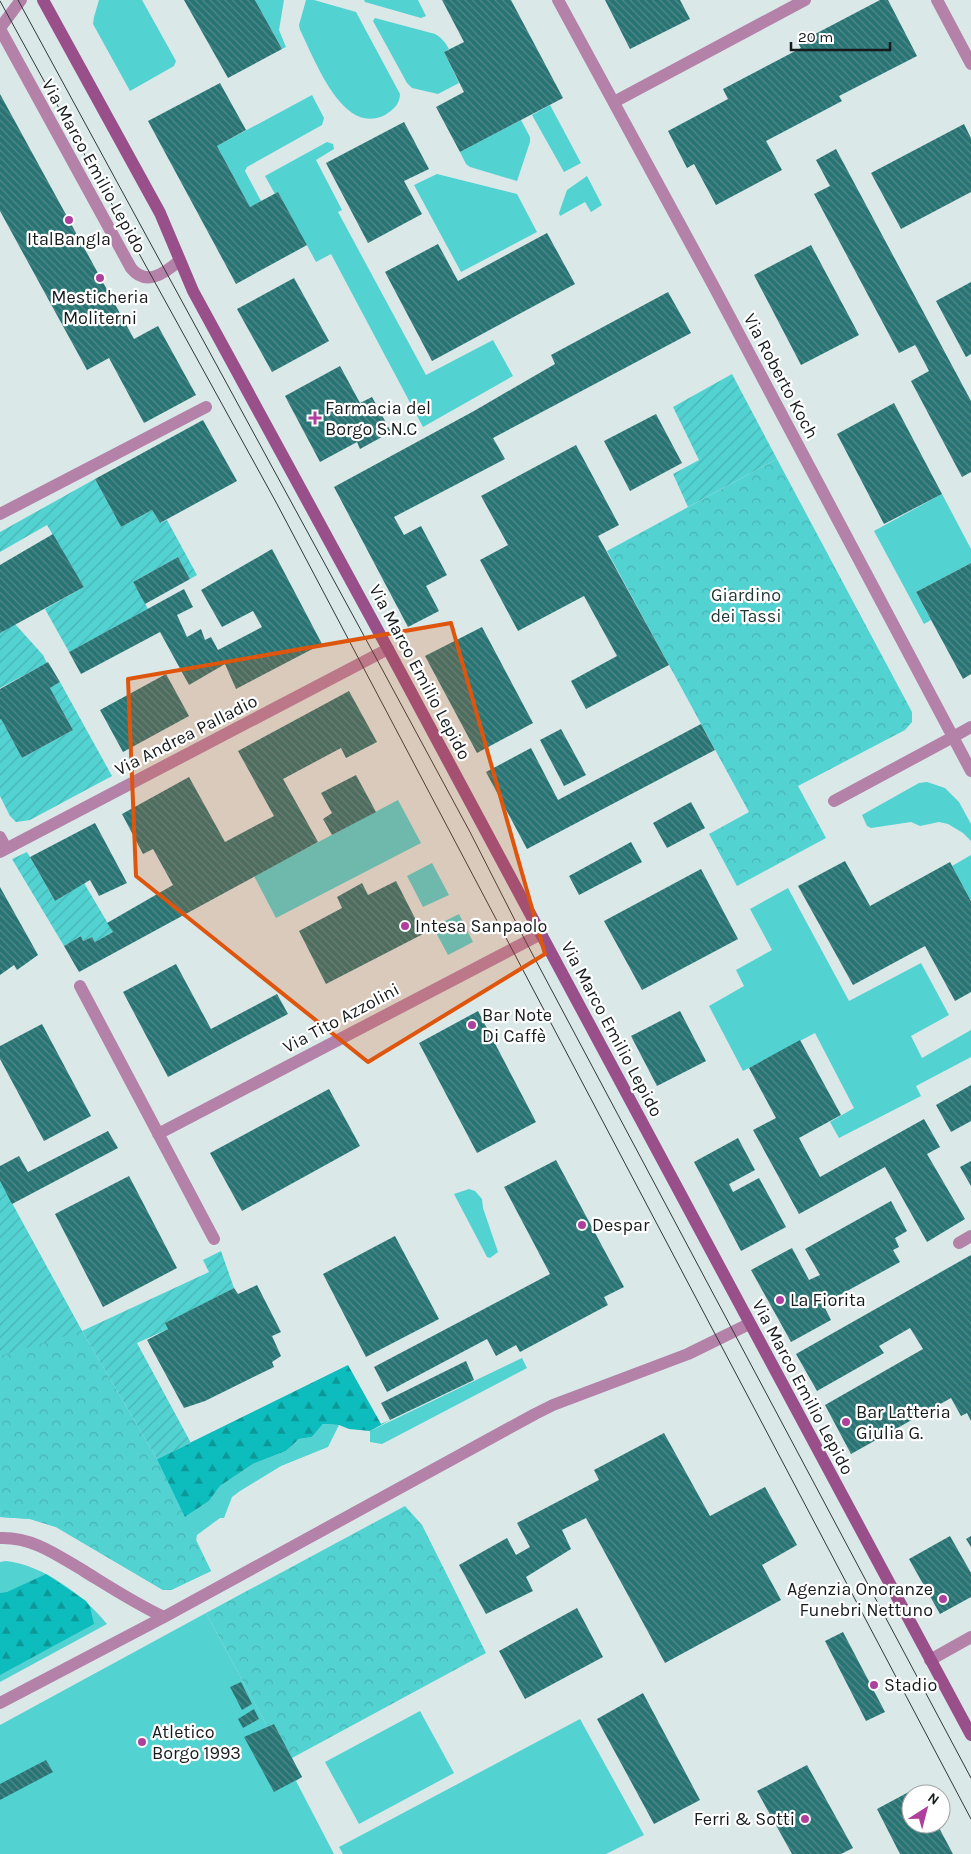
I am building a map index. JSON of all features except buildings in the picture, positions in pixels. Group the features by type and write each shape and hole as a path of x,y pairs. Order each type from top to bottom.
{"main road":[{"name":"Via Marco Emilio Lepido","path":"43,0 160,213 193,291 388,649 971,1735"}],"street":[{"path":"0,28 21,0"},
{"name":"Via Roberto Koch","path":"558,0 717,292 971,770"},
{"path":"614,102 805,0"},
{"path":"937,0 971,64"},
{"name":"Via Marco Emilio Lepido","path":"0,28 135,274 145,279 150,278 179,261"},
{"path":"0,514 206,407"},
{"name":"Via Andrea Palladio","path":"2,846 388,649"},
{"path":"834,802 971,727"},
{"name":"Via Tito Azzolini","path":"158,1134 541,934"},
{"path":"80,986 214,1239"},
{"path":"959,1243 971,1236"},
{"path":"0,1703 164,1617 553,1405 688,1354 749,1324"},
{"path":"0,1538 28,1541 50,1550 142,1607 164,1617"},
{"path":"930,1660 971,1637"}],"highlighted area":[{"path":"451,623 545,954 368,1062 136,876 128,679"}],"green space":[{"path":"99,0 142,0 176,61 174,66 130,91 93,24"},
{"path":"255,0 284,0 279,30 286,47 282,49"},
{"path":"306,0 314,0 356,12 400,94 396,106 391,111 385,115 370,119 356,115 343,105 332,91 300,30 299,25"},
{"path":"364,0 418,0 426,16 421,18 365,2"},
{"path":"375,18 440,37 449,49 444,52 459,83 438,94 412,88 407,83 373,21"},
{"path":"312,95 324,118 322,125 247,167 245,171 261,201 250,207 217,146"},
{"path":"550,105 581,163 564,172 532,115"},
{"path":"521,120 530,137 530,142 517,181 470,167 466,164 460,152"},
{"path":"327,142 333,144 334,149 316,160 342,210 338,212 426,375 493,340 513,376 423,427 331,254 316,262 278,192 275,194 265,176"},
{"path":"437,174 517,194 537,232 461,272 414,185"},
{"path":"587,176 602,205 591,212 585,202 560,216 559,213 567,190"},
{"path":"732,374 777,459 688,507 673,474 699,460 673,407"},
{"name":"Giardino dei Tassi","path":"777,459 912,712 912,722 905,730 798,786 826,838 737,886 709,834 749,812 607,551"},
{"path":"95,479 121,527 152,510 160,523 167,520 197,575 190,579 178,557 133,582 148,609 69,652 45,609 84,587 47,525 0,552 0,532"},
{"path":"942,494 971,549 971,563 916,592 931,620 924,624 874,531"},
{"path":"15,624 43,655 47,663 0,688 0,633"},
{"path":"60,682 112,776 30,820 16,822 10,816 0,796 0,720 22,758 73,730 50,688"},
{"path":"927,782 945,788 959,802 971,824 971,841 963,833 948,824 939,822 920,826 911,822 871,828 867,826 862,815 919,783"},
{"path":"398,800 421,843 276,918 254,876"},
{"path":"27,852 55,901 84,883 113,932 95,942 92,937 83,941 81,936 64,946 12,859"},
{"path":"971,855 971,899 970,899 952,866"},
{"path":"432,863 449,895 423,907 407,876"},
{"path":"788,888 849,1001 921,963 949,1015 911,1036 922,1058 971,1030 971,1057 916,1086 921,1096 839,1138 830,1122 854,1108 815,1033 743,1071 709,1006 744,986 736,970 772,950 750,909"},
{"path":"459,914 473,942 448,955 433,927"},
{"path":"0,1181 82,1331 157,1459 211,1571 171,1590 163,1590 56,1527 30,1519 0,1517"},
{"path":"2,1186 82,1331 0,1356 0,1187"},
{"path":"469,1189 475,1191 482,1199 483,1208 498,1252 490,1258 487,1257 454,1194"},
{"path":"221,1251 234,1288 166,1323 168,1329 137,1343 191,1443 157,1459 82,1331 209,1272 203,1260"},
{"path":"0,1356 157,1459 348,1365 381,1424 390,1420 370,1431 323,1424 312,1437 299,1439 286,1451 253,1464 220,1486 209,1501 182,1519"},
{"path":"522,1358 527,1368 382,1444 370,1442 370,1431"},
{"path":"0,1388 182,1519 209,1501 220,1486 253,1464 286,1451 299,1439 312,1437 323,1424 339,1425 328,1447 281,1466 232,1497 224,1518 220,1518 197,1535 196,1541 211,1571 171,1590 163,1590 56,1527 30,1519 0,1517"},
{"path":"405,1506 422,1525 486,1653 292,1758 274,1724 267,1726 206,1613"},
{"path":"6,1561 33,1568 61,1583 87,1603 107,1624 0,1682 0,1562"},
{"path":"46,1574 86,1601 90,1607 94,1624 0,1675 0,1593 7,1592"},
{"name":"Atletico Borgo 1993","path":"206,1613 267,1726 274,1724 302,1777 296,1781 334,1854 0,1854 0,1725"},
{"path":"420,1711 454,1773 359,1824 325,1762"},
{"path":"580,1719 644,1835 606,1854 343,1854 339,1847"}],"tram line":[{"path":"18,0 470,832 526,942 971,1778"},
{"path":"0,1 277,504 971,1819"}],"place":[{"name":"ItalBangla","path":"69,220"},
{"name":"Mesticheria Moliterni","path":"100,278"},
{"name":"Farmacia del Borgo S.N.C","path":"315,418"},
{"name":"Intesa Sanpaolo","path":"405,926"},
{"name":"Bar Note Di Caffè","path":"472,1025"},
{"name":"Despar","path":"582,1225"},
{"name":"La Fiorita","path":"780,1300"},
{"name":"Bar Latteria Giulia G.","path":"846,1422"},
{"name":"Agenzia Onoranze Funebri Nettuno","path":"943,1599"},
{"name":"Stadio","path":"874,1685"},
{"name":"Atletico Borgo 1993","path":"142,1742"},
{"name":"Ferri & Sotti","path":"805,1819"}]}
